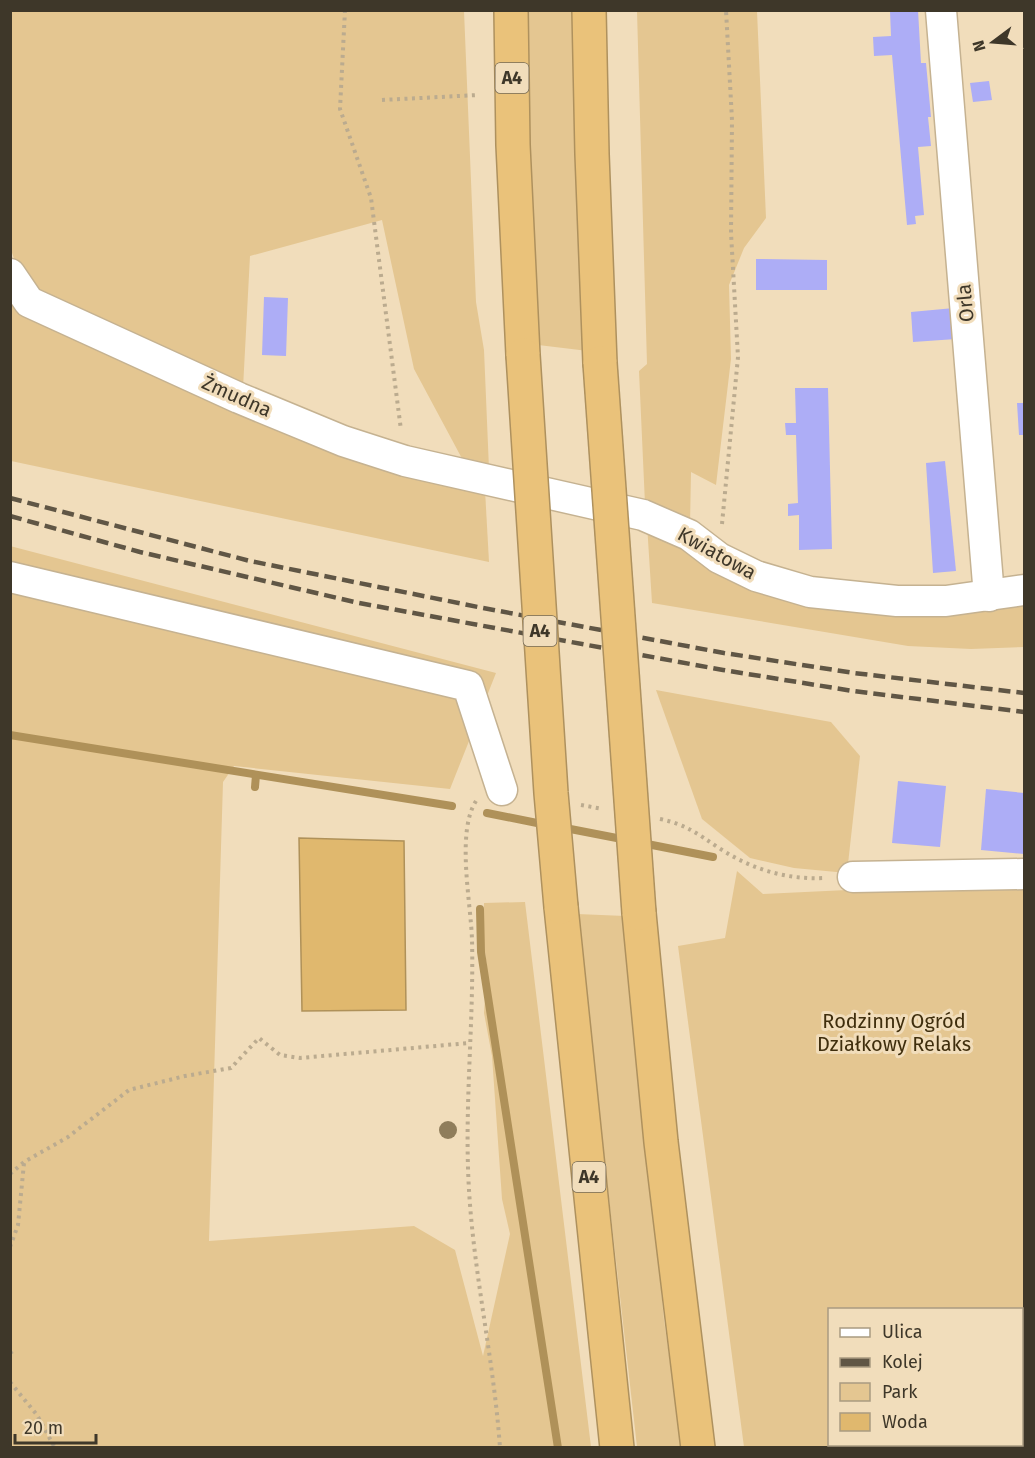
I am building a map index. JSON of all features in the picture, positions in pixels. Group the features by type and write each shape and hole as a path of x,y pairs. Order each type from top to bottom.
{"highway":[{"name":"A4","path":"511,10 513,145 523,355 551,793 617,1448"},
{"path":"589,10 600,363 639,912 661,1142 698,1448"}],"street":[{"name":"Orla","path":"940,10 989,596"},
{"name":"Żmudna","path":"10,274 29,302 239,398 343,441 405,461 485,481"},
{"name":"Kwiatowa","path":"485,481 643,515 689,535 719,558 756,576 810,592 897,601 946,601 1024,590"},
{"path":"10,577 468,686 502,790"},
{"path":"853,877 1024,874"}],"path":[{"path":"345,10 340,109 371,198 405,461"},
{"path":"719,558 738,357 731,233 732,120 726,10"},
{"path":"382,100 478,95"},
{"path":"466,853 472,941 469,1188 497,1405 500,1448"},
{"path":"10,1174 24,1162 68,1137 129,1090 184,1076 231,1068 259,1038 280,1055 300,1058 470,1043"},
{"path":"10,1247 18,1225 24,1162"},
{"path":"10,1353 16,1349"},
{"path":"10,1382 37,1415 55,1448"}],"green space":[{"path":"11,11 464,11 476,302 484,350 489,469 466,466 414,369 382,220 250,256 243,388 41,296 16,264 11,250"},
{"path":"525,11 576,11 588,351 530,344"},
{"path":"637,11 757,11 766,218 744,248 729,285 731,359 716,485 691,472 690,525 645,504 639,371 647,364"},
{"path":"10,295 485,490 489,562 11,461"},
{"path":"647,524 748,584 1024,596 1024,647 971,649 908,646 652,603"},
{"path":"10,546 496,673 450,789 234,766 223,782 209,1241 414,1226 455,1250 483,1356 510,1234 502,1199 492,1056 484,1013 487,967 483,936 484,903 525,902 591,1447 11,1447"},
{"path":"656,690 831,722 860,756 847,873 794,868 750,858 702,819"},
{"name":"Rodzinny Ogród Działkowy Relaks","path":"737,871 763,894 1024,887 1024,1447 744,1447 678,946 725,938"},
{"path":"577,914 625,916 664,1320 682,1447 637,1447"}],"water":[{"path":"299,838 404,841 406,1010 302,1011"}],"building":[{"path":"918,10 921,63 926,63 931,146 918,147 924,215 915,216 916,224 907,225 892,55 874,56 873,37 891,36 890,11"},
{"path":"989,81 992,100 973,102 970,83"},
{"path":"756,259 827,260 827,290 756,290"},
{"path":"264,297 288,298 286,356 262,355"},
{"path":"954,308 956,339 913,342 911,312"},
{"path":"795,388 828,388 832,549 799,550 799,515 788,516 788,504 798,503 796,435 786,435 785,423 796,423"},
{"path":"1017,403 1024,403 1024,435 1019,435"},
{"path":"945,461 956,571 933,573 926,463"},
{"path":"898,781 946,786 940,847 892,843"},
{"path":"986,789 1024,793 1024,854 981,850"}],"waterway":[{"path":"10,735 452,806"},
{"path":"255,787 256,775"},
{"path":"487,813 547,825"},
{"path":"560,827 627,840"},
{"path":"642,843 713,857"},
{"path":"480,909 481,952 558,1448"}],"railway":[{"path":"10,498 250,561 483,608 724,653 854,673 1024,693"},
{"path":"10,516 140,552 359,603 723,670 853,691 1024,712"}]}
